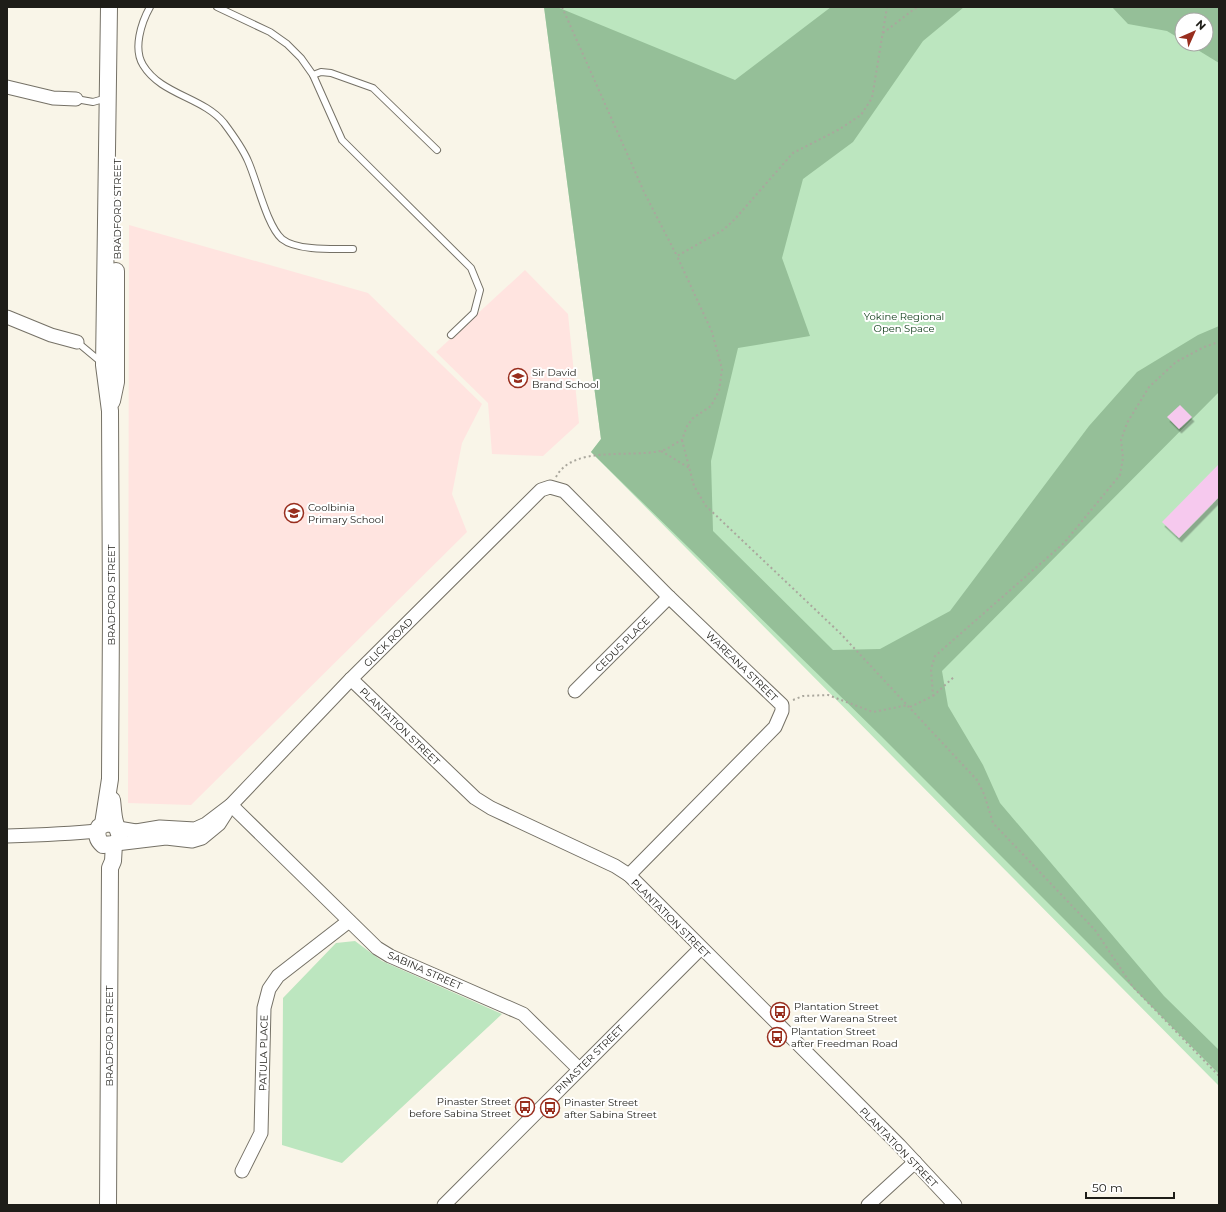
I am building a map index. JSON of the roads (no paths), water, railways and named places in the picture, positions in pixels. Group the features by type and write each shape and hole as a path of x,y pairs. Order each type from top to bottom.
{"street":[{"name":"BRADFORD STREET","path":"108,1205 110,868 113,860 108,835 110,779 110,411 104,365 109,7"},
{"name":"BRADFORD STREET","path":"110,411 116,382 119,7"},
{"path":"7,87 53,98 76,99"},
{"path":"7,317 51,334 78,342"},
{"name":"WAREANA STREET","path":"550,487 564,491 669,597 782,705 782,711 775,727 629,875"},
{"name":"GLICK ROAD","path":"7,836 60,835 72,839 160,827 195,828 206,824 231,805 352,679 542,490 550,487"},
{"name":"CEDUS PLACE","path":"575,691 669,597"},
{"name":"PLANTATION STREET","path":"352,679 475,798 491,808 616,866 629,875 700,948 915,1162 954,1205"},
{"name":"SABINA STREET","path":"231,805 377,948 390,956 524,1014 579,1069"},
{"name":"PATULA PLACE","path":"242,1172 261,1133 264,1008 270,989 278,976 349,920"},
{"name":"PINASTER STREET","path":"444,1205 700,948"},
{"path":"868,1205 915,1162"}],"lane":[{"path":"150,7 138,43 143,65 158,82 204,106 222,121 238,141 248,161 272,226 281,238 293,245 353,249"},
{"path":"217,7 270,32 287,44 301,58 313,75 342,140 471,268 480,290 474,313 451,335"},
{"path":"313,75 321,72 331,73 373,88 437,150"},
{"path":"76,99 93,102 108,98"},
{"path":"78,342 104,365"}],"place":[{"name":"Sir David Brand School","path":"518,378"},
{"name":"Coolbinia Primary School","path":"294,513"},
{"name":"Plantation Street after Wareana Street","path":"780,1012"},
{"name":"Plantation Street after Freedman Road","path":"777,1037"},
{"name":"Pinaster Street before Sabina Street","path":"525,1107"},
{"name":"Pinaster Street after Sabina Street","path":"550,1108"}],"park label":[{"name":"Yokine Regional Open Space","path":"904,322"}]}
